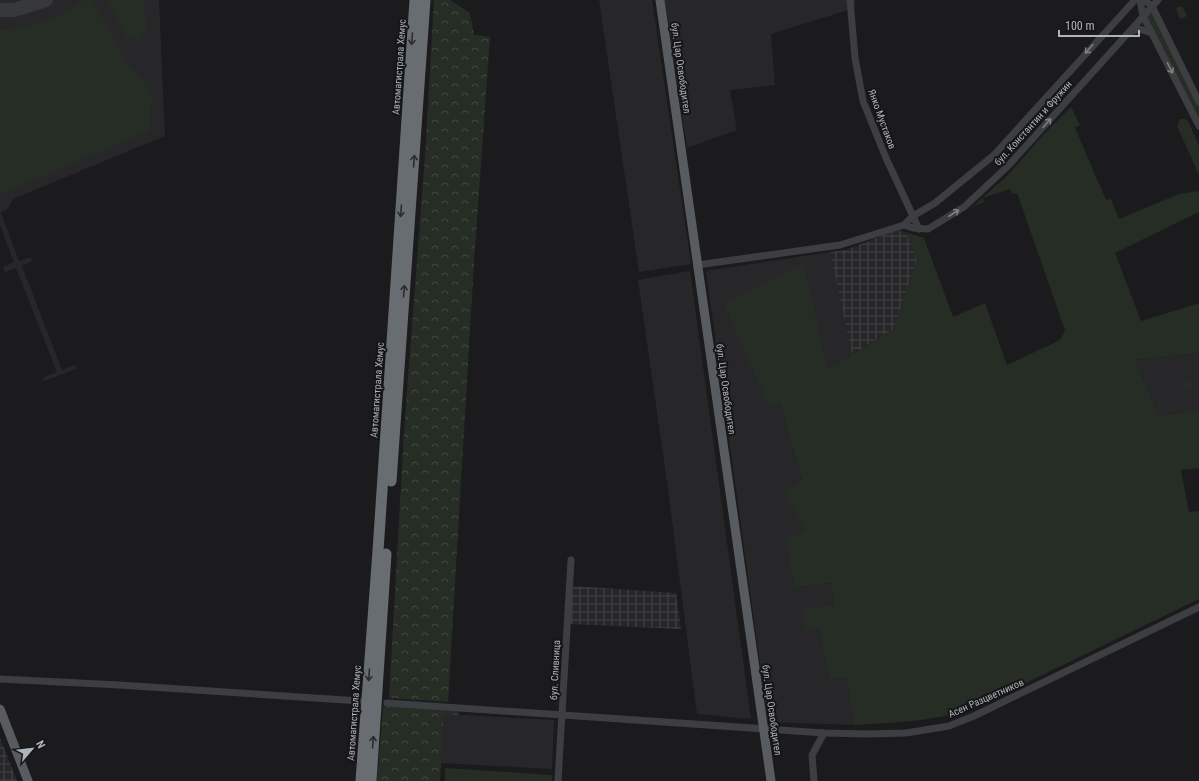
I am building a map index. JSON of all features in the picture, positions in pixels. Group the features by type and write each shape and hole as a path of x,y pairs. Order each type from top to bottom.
{"highway":[{"name":"Автомагистрала Хемус","path":"361,781 415,0"},
{"name":"Автомагистрала Хемус","path":"371,781 425,0"},
{"path":"422,50 427,43 430,0"}],"main road":[{"name":"бул. Цар Освободител","path":"660,0 771,781"},
{"path":"0,709 28,781"}],"street":[{"name":"Янко Мустаков","path":"850,0 855,58 863,101 871,124 919,229"},
{"name":"бул. Константин и Фружин","path":"697,265 840,246 904,225 913,216 935,203 994,155 1135,0"},
{"path":"1140,0 1143,16 1199,126"},
{"path":"1144,0 1152,6 1199,102"},
{"name":"бул. Константин и Фружин","path":"919,229 928,228 964,207 1008,166 1158,0"},
{"path":"1129,32 1140,29 1152,33"},
{"path":"904,225 919,229"},
{"name":"бул. Сливница","path":"558,781 571,560"},
{"name":"Асен Разцветников","path":"387,703 824,733 906,734 949,726 1014,697 1199,607"},
{"path":"0,679 119,685 360,701"},
{"path":"814,781 812,755 824,733"}],"shaded area":[{"path":"0,0 159,0 165,136 13,199 8,208 1,213 19,261 30,257 32,261 22,266 62,370 75,365 76,369 44,381 43,378 57,372 16,268 5,272 3,267 14,262 0,225"},
{"path":"599,0 652,0 691,264 639,272"},
{"path":"665,0 855,0 855,8 771,34 775,85 730,90 737,130 687,148"},
{"path":"896,230 906,232 917,259 894,329 852,354 830,252 846,250"},
{"path":"830,252 852,354 769,407 780,403 802,482 805,531 795,588 830,583 834,605 805,630 819,627 830,680 847,677 854,725 768,722 706,271"},
{"path":"690,271 751,719 697,714 667,482 638,280"},
{"path":"1199,353 1199,410 1159,416 1135,360"},
{"path":"573,586 676,593 681,629 570,624"},
{"path":"444,714 554,720 552,769 441,763"},
{"path":"0,738 17,781 0,781"}],"green space":[{"path":"84,0 93,0 128,66 152,92 150,130 0,195 0,30 23,28 44,22 65,13"},
{"path":"107,0 144,0 146,31 140,41 126,36"},
{"path":"434,0 450,0 470,13 474,35 490,37 474,263 448,702 389,698 404,432 425,156"},
{"path":"1152,6 1199,102 1199,126 1143,16"},
{"path":"1182,6 1187,16 1180,19 1176,8"},
{"path":"1071,107 1080,125 1075,128 1106,200 1111,199 1119,219 1179,194 1199,191 1199,212 1115,253 1141,321 1199,303 1199,353 1135,360 1159,416 1199,410 1199,468 1181,470 1189,512 1199,511 1199,599 970,710 927,719 854,725 847,678 830,680 819,628 805,630 803,610 834,605 830,583 794,588 787,538 805,531 784,492 802,481 780,403 769,407 724,304 803,264 828,369 894,329 917,259 906,232 924,238 953,317 985,303 1007,365 1060,340 1065,330 1017,193 1013,194 1010,189 982,198 1006,177 1043,135"},
{"path":"1180,119 1185,119 1188,121 1199,146 1199,175 1177,126"},
{"path":"982,198 984,202 972,207"},
{"path":"1185,380 1189,380 1191,381 1191,389 1185,390 1182,387 1182,383"},
{"path":"383,706 458,709 459,715 444,714 440,781 377,781"},
{"path":"445,768 552,775 552,781 445,781"}],"taxiway":[{"path":"0,10 14,10 46,0"}]}
